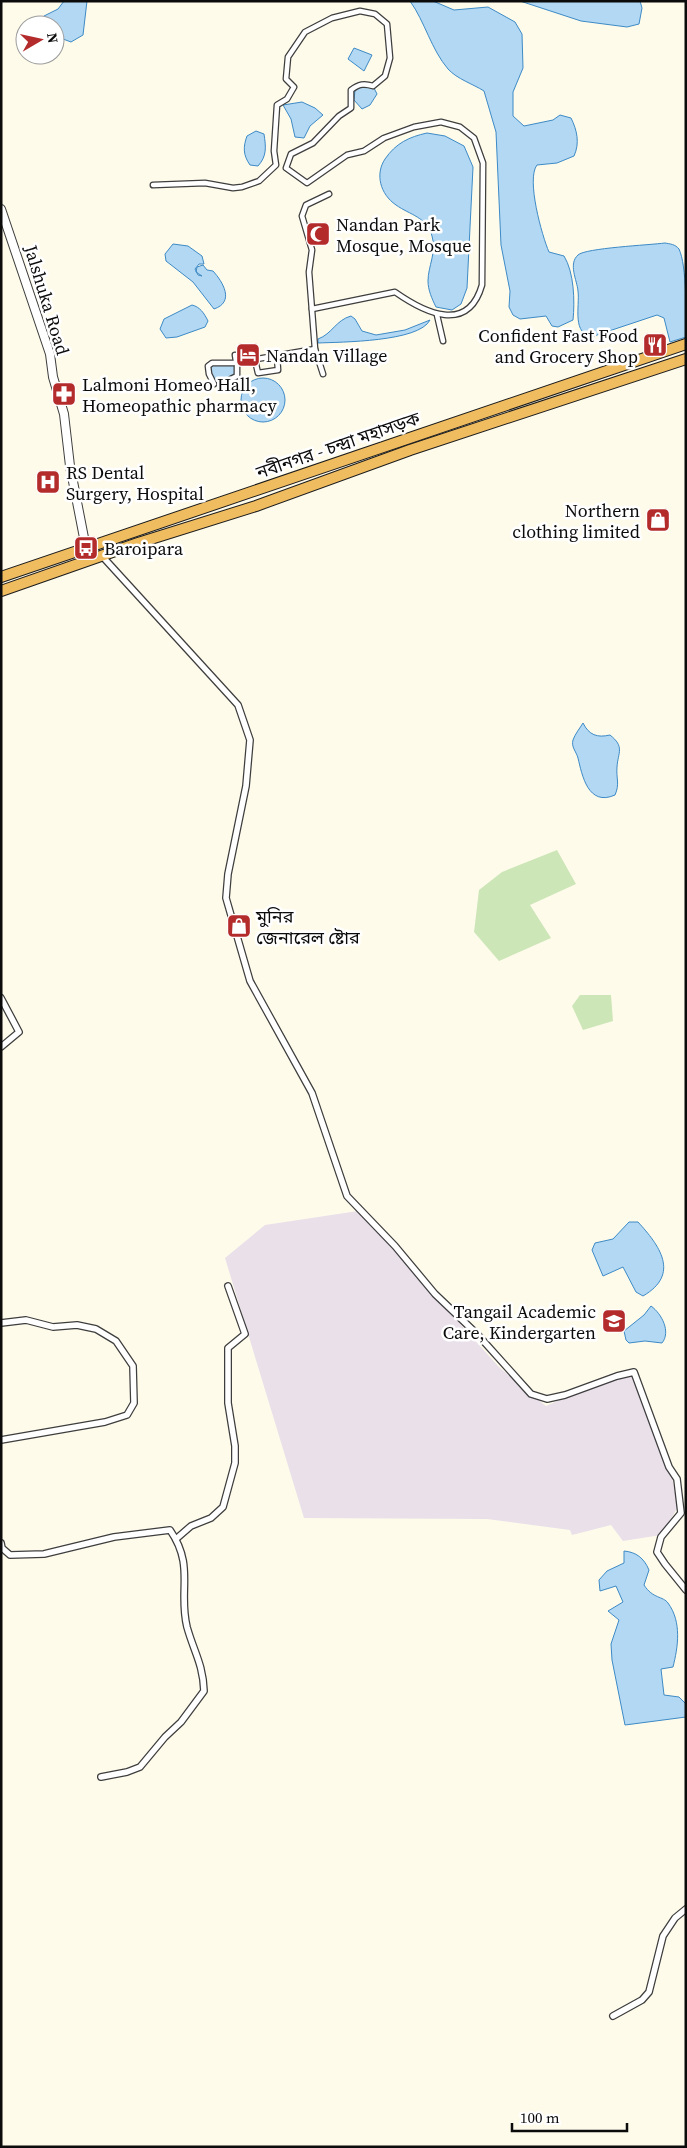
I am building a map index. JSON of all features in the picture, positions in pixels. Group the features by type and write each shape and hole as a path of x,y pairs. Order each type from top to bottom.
{"highway":[{"name":"নবীনগর - চন্দ্রা মহাসড়ক","path":"1,577 280,484 436,428 686,344"},
{"name":"নবীনগর - চন্দ্রা মহাসড়ক","path":"1,591 256,506 440,441 686,358"},
{"path":"436,428 440,441"}],"street":[{"path":"153,184 205,184 233,188 259,181 276,165 274,151 277,105 287,99 294,87 286,79 288,58 304,32 332,18 360,10 374,14 387,24 390,58 385,76 373,86 366,84 358,85 351,90 351,108 339,116 313,143 291,154 286,168 307,184 348,155 364,151 384,138 423,125 441,122 460,127 474,138 483,163 482,285 478,297 466,311 450,316 437,315 411,304 395,292 312,309"},
{"path":"323,374 316,349 312,309 309,272 312,250 302,216 306,205 329,194"},
{"name":"Jalshuka Road","path":"1,209 50,354 52,377 64,414 71,472 86,548"},
{"path":"437,315 443,341"},
{"path":"214,384 209,374 208,366 212,363 265,359 316,349"},
{"path":"262,353 265,359"},
{"path":"248,354 258,373 278,370 277,356"},
{"path":"231,380 237,376 236,361"},
{"path":"102,556 238,705 250,740 246,786 228,874 226,898 250,981 312,1093 347,1196 395,1246 435,1294 478,1335 531,1394 547,1399 565,1396 634,1372 669,1467 677,1479 681,1513 661,1537 657,1552 686,1590"},
{"path":"1,998 19,1032 1,1047"},
{"path":"176,1539 191,1526 211,1518 223,1507 235,1463 236,1446 228,1403 228,1348 245,1334 228,1286"},
{"path":"1,1323 26,1320 53,1327 77,1325 96,1329 116,1341 133,1366 134,1403 127,1415 105,1422 1,1440"},
{"path":"1,1543 2,1548 10,1555 44,1554 114,1537 170,1530 176,1539 184,1558 187,1627 199,1657 204,1691 181,1722 164,1737 140,1767 127,1772 101,1777"},
{"path":"613,2016 642,2000 649,1992 663,1936 675,1918 686,1909"}],"shaded area":[{"path":"358,1211 499,1367 546,1406 605,1380 633,1375 669,1462 678,1507 661,1535 623,1541 611,1525 572,1535 570,1530 487,1519 304,1518 225,1258 265,1225"}],"green space":[{"path":"557,850 576,884 530,905 551,938 499,961 474,932 479,890 502,872"},
{"path":"580,995 611,995 613,1021 583,1030 572,1006"}],"water":[{"path":"64,1 87,1 83,35 71,42 65,40 65,15 46,15 58,9"},
{"path":"410,1 433,1 454,10 488,7 515,22 522,34 523,68 513,92 513,116 524,126 553,120 560,115 571,118 577,137 574,156 557,163 537,165 533,182 536,208 549,252 564,256 570,270 574,296 573,320 558,327 552,326 546,316 520,319 513,315 509,307 510,291 501,245 496,132 484,91 460,79 448,69 437,53"},
{"path":"520,1 640,1 642,8 639,24 627,27 581,21"},
{"path":"354,48 372,55 364,71 348,59"},
{"path":"373,86 377,94 370,105 362,109 354,100 355,90 360,87"},
{"path":"302,102 315,108 323,115 310,126 304,138 295,137 291,119 283,105"},
{"path":"256,131 264,134 265,143 264,155 258,166 250,165 244,151 247,136"},
{"path":"427,133 445,136 464,146 473,167 467,288 461,304 452,310 436,307 429,291 428,275 433,253 430,230 422,220 396,205 386,195 380,177 382,165 389,153 414,136"},
{"path":"665,243 677,247 682,257 686,291 686,337 670,342 664,318 657,315 594,336 587,335 582,331 578,319 578,291 573,267 578,255 592,250"},
{"path":"173,244 188,246 202,256 204,264 199,264 195,269 196,271 197,267 203,265 207,270 213,271 220,281 226,297 220,306 214,309 193,282 166,261 165,254"},
{"path":"192,305 200,309 205,315 208,321 205,327 177,337 166,338 160,329 164,319"},
{"path":"351,316 362,331 376,335 405,330 430,320 423,327 411,333 396,337 318,343 318,339 327,334 341,321"},
{"path":"234,364 236,368 235,376 213,380 210,370 212,365"},
{"path":"263,378 275,382 281,388 285,400 281,412 275,418 263,422 251,418 245,412 241,400 245,388 251,382"},
{"path":"583,723 594,735 610,735 618,743 620,750 615,795 606,798 598,797 592,793 584,780 573,747 573,740"},
{"path":"629,1222 638,1222 653,1240 663,1259 664,1269 661,1278 655,1287 643,1296 636,1292 623,1267 603,1276 592,1250 595,1243 613,1239"},
{"path":"651,1306 662,1318 666,1334 665,1339 662,1343 645,1341 629,1343 626,1340 624,1331 644,1315"},
{"path":"624,1551 636,1554 645,1562 649,1570 644,1585 651,1593 668,1603 675,1618 678,1635 673,1667 661,1669 664,1695 679,1697 686,1704 686,1717 625,1725 612,1660 611,1644 619,1620 608,1611 623,1602 616,1586 600,1591 599,1580 607,1571 624,1563"}],"place":[{"name":"Nandan Park Mosque, Mosque","path":"318,234"},
{"name":"Confident Fast Food and Grocery Shop","path":"655,345"},
{"name":"Nandan Village","path":"248,355"},
{"name":"Lalmoni Homeo Hall, Homeopathic pharmacy","path":"64,394"},
{"name":"RS Dental Surgery, Hospital","path":"48,482"},
{"name":"Northern clothing limited","path":"658,520"},
{"name":"Baroipara","path":"86,548"},
{"name":"মুনির জেনারেল ষ্টোর","path":"239,926"},
{"name":"Tangail Academic Care, Kindergarten","path":"614,1321"}]}
